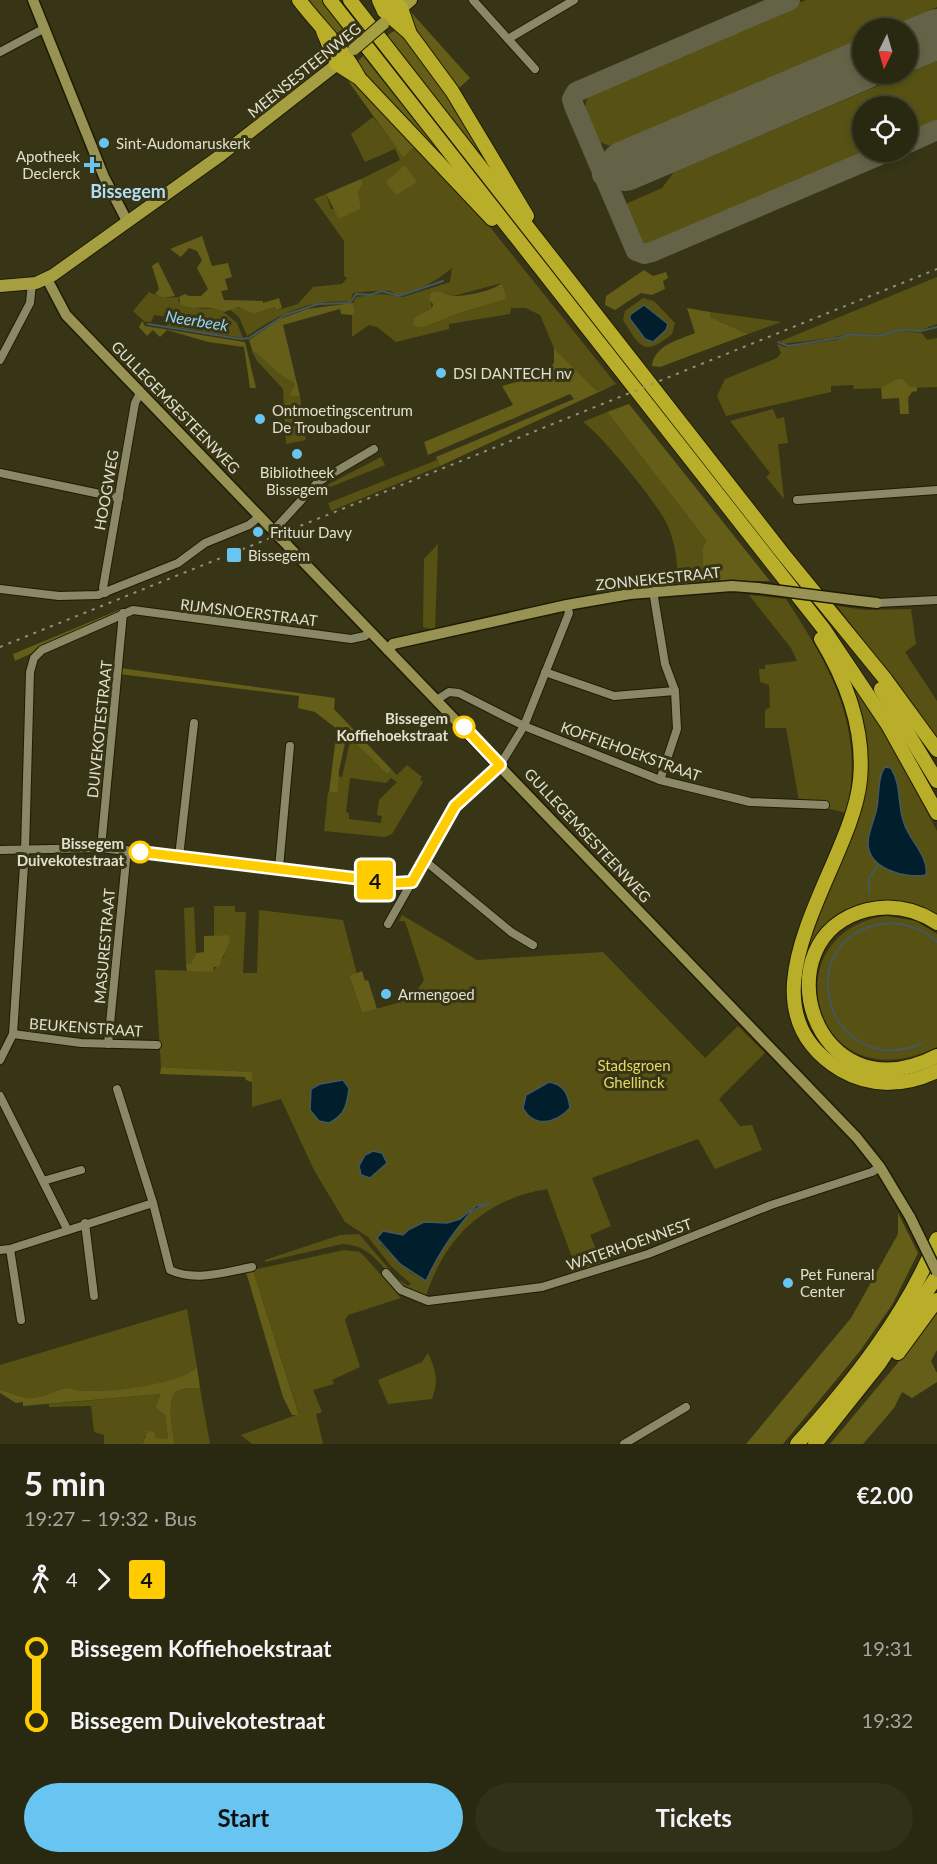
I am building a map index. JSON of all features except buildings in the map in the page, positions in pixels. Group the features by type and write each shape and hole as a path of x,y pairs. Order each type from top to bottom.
{"highway":[{"path":"299,0 346,56 359,78 534,261"},
{"path":"330,0 823,628 888,725 937,813"},
{"path":"350,0 937,750"},
{"path":"379,0 395,10 484,140 550,257"},
{"path":"762,552 816,631 839,672 854,709 861,755 855,811 844,842 806,924 798,953 795,984 798,1015 812,1042 824,1057 858,1078 894,1083 937,1071"},
{"path":"837,622 913,738 937,781"},
{"path":"937,923 907,909 890,907 874,909 854,916 829,935 816,953 809,978 808,994 814,1018 826,1039 833,1047 857,1063 894,1070 909,1068 937,1056"},
{"path":"797,1444 828,1410 881,1339 918,1279 937,1239"},
{"path":"815,1444 879,1364 937,1274"},
{"path":"822,1444 874,1383 937,1300"}],"main road":[{"name":"MEENSESTEENWEG","path":"127,221 221,155 346,56 395,10"},
{"path":"0,286 32,283 46,279 127,221"}],"street":[{"path":"33,0 106,182 127,221"},
{"path":"473,0 535,69"},
{"path":"508,39 574,0"},
{"path":"0,52 45,28"},
{"name":"GULLEGEMSESTEENWEG","path":"46,279 62,311 388,650 438,699 857,1138 880,1167 910,1217 937,1274"},
{"path":"0,360 30,303 32,283"},
{"name":"HOOGWEG","path":"105,593 103,588 118,498 135,404 140,393"},
{"path":"274,530 318,482 374,449"},
{"path":"0,473 118,498"},
{"path":"797,500 937,490"},
{"path":"0,589 59,596 105,593 186,559 205,543 249,525 260,516"},
{"name":"ZONNEKESTRAAT","path":"388,650 393,644 567,604 653,591 732,586 877,603 937,600"},
{"path":"653,591 666,664 675,691 677,729 660,780"},
{"path":"388,924 455,806 500,765 524,726 569,613 567,604"},
{"name":"RIJMSNOERSTRAAT","path":"123,613 133,610 351,639 365,636 370,631"},
{"path":"0,1060 13,1034 26,850 30,672 34,657 42,650 123,613"},
{"name":"DUIVEKOTESTRAAT","path":"101,848 123,613"},
{"path":"545,672 614,696 675,691"},
{"name":"KOFFIEHOEKSTRAAT","path":"438,699 449,692 459,693 524,726 660,780 750,802 825,805"},
{"path":"179,857 194,723"},
{"path":"279,868 290,746"},
{"path":"0,850 101,848 127,850 395,883 412,882"},
{"name":"MASURESTRAAT","path":"108,1044 127,850"},
{"path":"424,860 511,932 533,945"},
{"name":"BEUKENSTRAAT","path":"13,1034 81,1043 157,1045"},
{"path":"117,1089 153,1203 170,1270 190,1275 213,1275 252,1267"},
{"path":"0,1096 68,1229"},
{"name":"WATERHOENNEST","path":"386,1273 401,1290 428,1301 542,1287 651,1252 771,1205 872,1172 880,1167"},
{"path":"43,1181 81,1170"},
{"path":"0,1250 10,1249 153,1203"},
{"path":"85,1223 94,1296"},
{"path":"10,1249 21,1320"},
{"path":"624,1444 686,1407"}],"green space":[{"path":"806,0 937,0 937,7 911,18 852,18 852,43 610,146 597,141 586,116 586,103 593,91"},
{"path":"937,61 937,124 918,132 918,96 854,96 883,84 918,84 918,69"},
{"path":"852,97 852,160 652,245 642,245 623,205 662,188 674,172"},
{"path":"373,117 403,156 414,147 481,216 616,384 597,391 554,348 540,315 526,308 511,308 510,314 449,324 449,329 396,342 377,327 369,325 352,337 352,315 355,312 353,303 356,297 382,294 403,297 450,282 452,268 434,281 412,292 399,295 390,291 353,293 350,302 308,306 283,315 247,336 239,317 229,309 245,307 254,314 276,307 278,310 298,304 313,287 342,284 347,278 344,276 344,241 314,199 326,194 331,209 361,208 358,192 363,184 361,179 400,160 395,149 365,162 351,134","holes":["502,283 507,299 459,313 427,326 427,310 432,309 431,303 437,291 453,296"]},
{"path":"937,277 937,324 918,331 902,329 875,335 850,333 833,338 781,344 781,341"},
{"path":"149,292 163,298 179,297 178,301 201,309 219,308 237,323 243,338 167,326 169,317 154,315 151,322 145,322 133,311"},
{"path":"643,298 654,301 675,323 672,334 654,346 648,347 638,342 623,320 625,311"},
{"path":"710,312 781,322 748,334 710,317"},
{"path":"900,331 922,333 927,340 937,338 937,387 910,388 898,379 885,388 854,389 853,385 831,386 831,392 726,416 717,396 725,379 777,358 781,353 777,344 785,347 837,340 852,334 875,337"},
{"path":"256,351 279,374 295,384 289,396 300,396 306,440 286,444 283,389 257,361 253,353"},
{"path":"773,409 777,419 784,417 788,443 778,444 784,499 766,477 770,473 730,421"},
{"path":"607,412 706,540 702,550 704,582 679,585 674,545 661,513 614,453 583,422"},
{"path":"381,457 385,465 323,490 325,486"},
{"path":"437,460 440,466 331,511 328,503"},
{"path":"438,544 435,630 423,627 424,559"},
{"path":"749,595 786,599 830,675 848,726 851,782 846,813 799,801 786,728 765,728 765,710 770,707 769,685 760,682 759,669 765,669 765,665 797,661 791,648"},
{"path":"837,606 865,610 911,609 916,644 905,652 937,701 937,738"},
{"path":"850,680 883,729 937,831 937,915 914,906 885,903 858,907 846,912 832,924 811,958 804,975 801,975 811,935 849,846 863,799 866,754 858,706"},
{"path":"351,737 387,774 392,770 397,775 407,765 422,777 420,779 423,782 392,834 385,837 324,831 328,792 338,792 338,776 342,777","holes":["350,778 386,783 391,778 397,782 379,800 377,815 382,816 381,823 349,819 349,813 346,812"]},
{"name":"Stadsgroen Ghellinck","path":"214,906 235,906 235,912 246,912 243,973 257,973 259,910 343,920 357,974 349,977 362,1013 411,999 424,980 405,921 399,921 402,915 477,960 603,952 705,1058 738,1026 765,1053 719,1099 740,1126 752,1125 762,1150 715,1169 698,1139 592,1178 611,1226 590,1235 603,1266 578,1274 547,1189 505,1202 470,1224 444,1256 426,1296 403,1287 370,1254 353,1245 342,1244 265,1262 265,1260 340,1235 359,1234 397,1278 408,1286 411,1284 391,1266 368,1237 345,1222 314,1170 281,1099 252,1107 252,1072 161,1067 155,970 213,971 224,957 228,935 214,936","holes":["486,1204 470,1212 450,1235 426,1281 411,1273 381,1245 383,1231 403,1235 424,1222 447,1223 460,1219 476,1206"]},
{"path":"194,907 196,953 191,964 186,964 184,908"},
{"path":"886,916 916,921 937,934 937,1047 894,1060 860,1055 835,1037 821,1010 818,981 827,952 849,929"},
{"path":"344,1250 360,1252 401,1298 348,1315 345,1320 360,1367 332,1380 334,1384 313,1390 322,1412 316,1414 323,1444 252,1444 241,1435 299,1414 253,1270"},
{"path":"187,1309 197,1367 188,1374 160,1383 127,1389 83,1391 66,1388 36,1398 23,1397 0,1390 0,1365"},
{"path":"428,1353 436,1376 432,1399 388,1404 378,1380 422,1362"},
{"path":"200,1388 210,1444 175,1444 171,1416 173,1396 181,1389"},
{"path":"162,1394 155,1408 165,1415 168,1440 145,1436 142,1444 104,1444 104,1435 94,1432 91,1406 49,1407 49,1404"}],"shaded area":[{"path":"307,0 322,0 352,38 345,43 338,40"},
{"path":"409,10 470,78 458,89 408,20"},
{"path":"397,29 460,112 498,175 385,37"},
{"path":"363,56 466,185 378,93 356,63"},
{"path":"343,74 346,74 414,147 403,157"},
{"path":"405,165 417,182 396,195 386,182"},
{"path":"361,179 363,184 358,192 361,208 339,219 326,194"},
{"path":"202,236 212,266 228,263 232,277 225,279 228,290 221,291 224,300 263,301 263,303 279,298 282,308 277,310 275,307 254,314 239,307 224,312 214,308 192,308 181,305 179,297 185,294 201,296 208,289 197,268 202,260 197,251 189,248 181,257 170,249"},
{"path":"158,262 175,296 163,298 155,294 159,289 152,266"},
{"path":"644,270 653,276 666,272 668,278 663,281 665,289 652,295 641,293 615,310 605,305 606,296"},
{"path":"502,283 507,299 459,313 427,326 413,325 414,318 432,308 433,304 429,300 431,292 438,291 455,296 466,295 486,291"},
{"path":"353,303 355,312 352,315 341,314 340,309 283,325 300,396 289,396 295,384 279,374 256,352 253,353 249,340 280,319 307,309"},
{"path":"687,308 710,312 710,317 748,334 660,367 652,366 657,353 662,348 695,333"},
{"path":"142,321 145,326 245,342 256,388 250,388 244,347 208,342 167,330 160,337 153,330 147,336 139,327"},
{"path":"554,348 597,391 616,384 440,466 436,457 574,399 570,394 428,455 424,442 513,405 502,386 530,378 548,368 554,363"},
{"path":"897,379 902,379 910,387 917,387 917,391 912,392 908,398 909,414 900,414 899,398 882,399 881,388"},
{"path":"629,404 770,581 704,582 702,550 706,540 607,412"},
{"path":"121,609 122,611 15,661 13,654"},
{"path":"120,668 335,698 334,709 392,770 387,774 347,734 339,771 338,792 329,792 337,729 315,712 298,708 299,696 119,674"},
{"path":"228,935 230,941 219,966 214,967 213,972 187,971 186,964 191,964 196,953 204,952 204,936"},
{"path":"362,971 365,981 368,980 377,1009 362,1013 349,976"},
{"path":"161,1067 252,1072 252,1082 246,1080 245,1077 160,1074"},
{"path":"898,1213 918,1253 892,1305 860,1351 783,1444 746,1444 851,1318 898,1234"},
{"path":"253,1270 299,1415 292,1415 283,1397 246,1272"},
{"path":"937,1311 937,1350 931,1361 937,1373 937,1382 912,1398 902,1392 894,1408 863,1444 830,1444 896,1365"},
{"path":"197,1367 200,1388 178,1390 171,1402 175,1444 142,1444 148,1431 154,1432 155,1438 168,1439 165,1415 155,1408 161,1394 23,1406 23,1402 16,1403 0,1393 0,1390 31,1398 66,1388 85,1391 127,1389 161,1383 188,1373"}],"water":[{"path":"644,305 668,324 666,330 653,342 645,339 630,319 630,315"},
{"path":"885,767 891,768 894,775 904,823 925,861 926,875 908,875 889,870 874,860 870,852 868,839 877,807 881,775"},
{"path":"343,1080 349,1088 344,1109 339,1117 329,1123 319,1121 310,1110 311,1089 320,1084"},
{"path":"549,1082 558,1085 564,1091 570,1108 558,1118 545,1122 533,1119 523,1108 526,1095"},
{"path":"373,1151 382,1153 387,1163 370,1178 361,1175 359,1166 365,1155"},
{"path":"490,1203 469,1214 445,1246 426,1281 400,1264 377,1238 383,1231 403,1235 424,1222 447,1223 460,1219 476,1206"}],"waterway":[{"name":"Neerbeek","path":"148,324 241,339 249,338 285,315 318,304 350,303 356,294 370,295 382,291 399,296 443,281"},
{"path":"778,342 788,346 839,338 850,334 877,336 900,330 921,331 937,327"},
{"path":"869,893 869,879 878,864"},
{"path":"921,1044 888,1050 861,1043 842,1026 831,1003 828,978 835,954 853,935 882,924 911,927 937,942"}],"taxiway":[{"path":"790,0 576,92 572,99 574,106 636,251 644,254 652,252 864,162"},
{"path":"918,139 937,130"},
{"path":"602,175 625,166"}],"runway":[{"path":"918,42 937,34"},
{"path":"625,166 852,69"}],"railway":[{"path":"0,647 937,269"}],"bus line":[{"name":"4","path":"140,852 395,883 412,882 455,806 500,765 464,727"}],"place":[{"name":"Sint-Audomaruskerk","path":"104,143"},
{"name":"Apotheek Declerck","path":"92,165"},
{"name":"DSI DANTECH nv","path":"441,373"},
{"name":"Ontmoetingscentrum De Troubadour","path":"260,419"},
{"name":"Bibliotheek Bissegem","path":"297,454"},
{"name":"Frituur Davy","path":"258,532"},
{"name":"Bissegem","path":"234,555"},
{"name":"Bissegem Koffiehoekstraat","path":"464,727"},
{"name":"Bissegem Duivekotestraat","path":"140,852"},
{"name":"Armengoed","path":"386,994"},
{"name":"Pet Funeral Center","path":"788,1283"}],"district":[{"name":"Bissegem","path":"128,191"}]}
